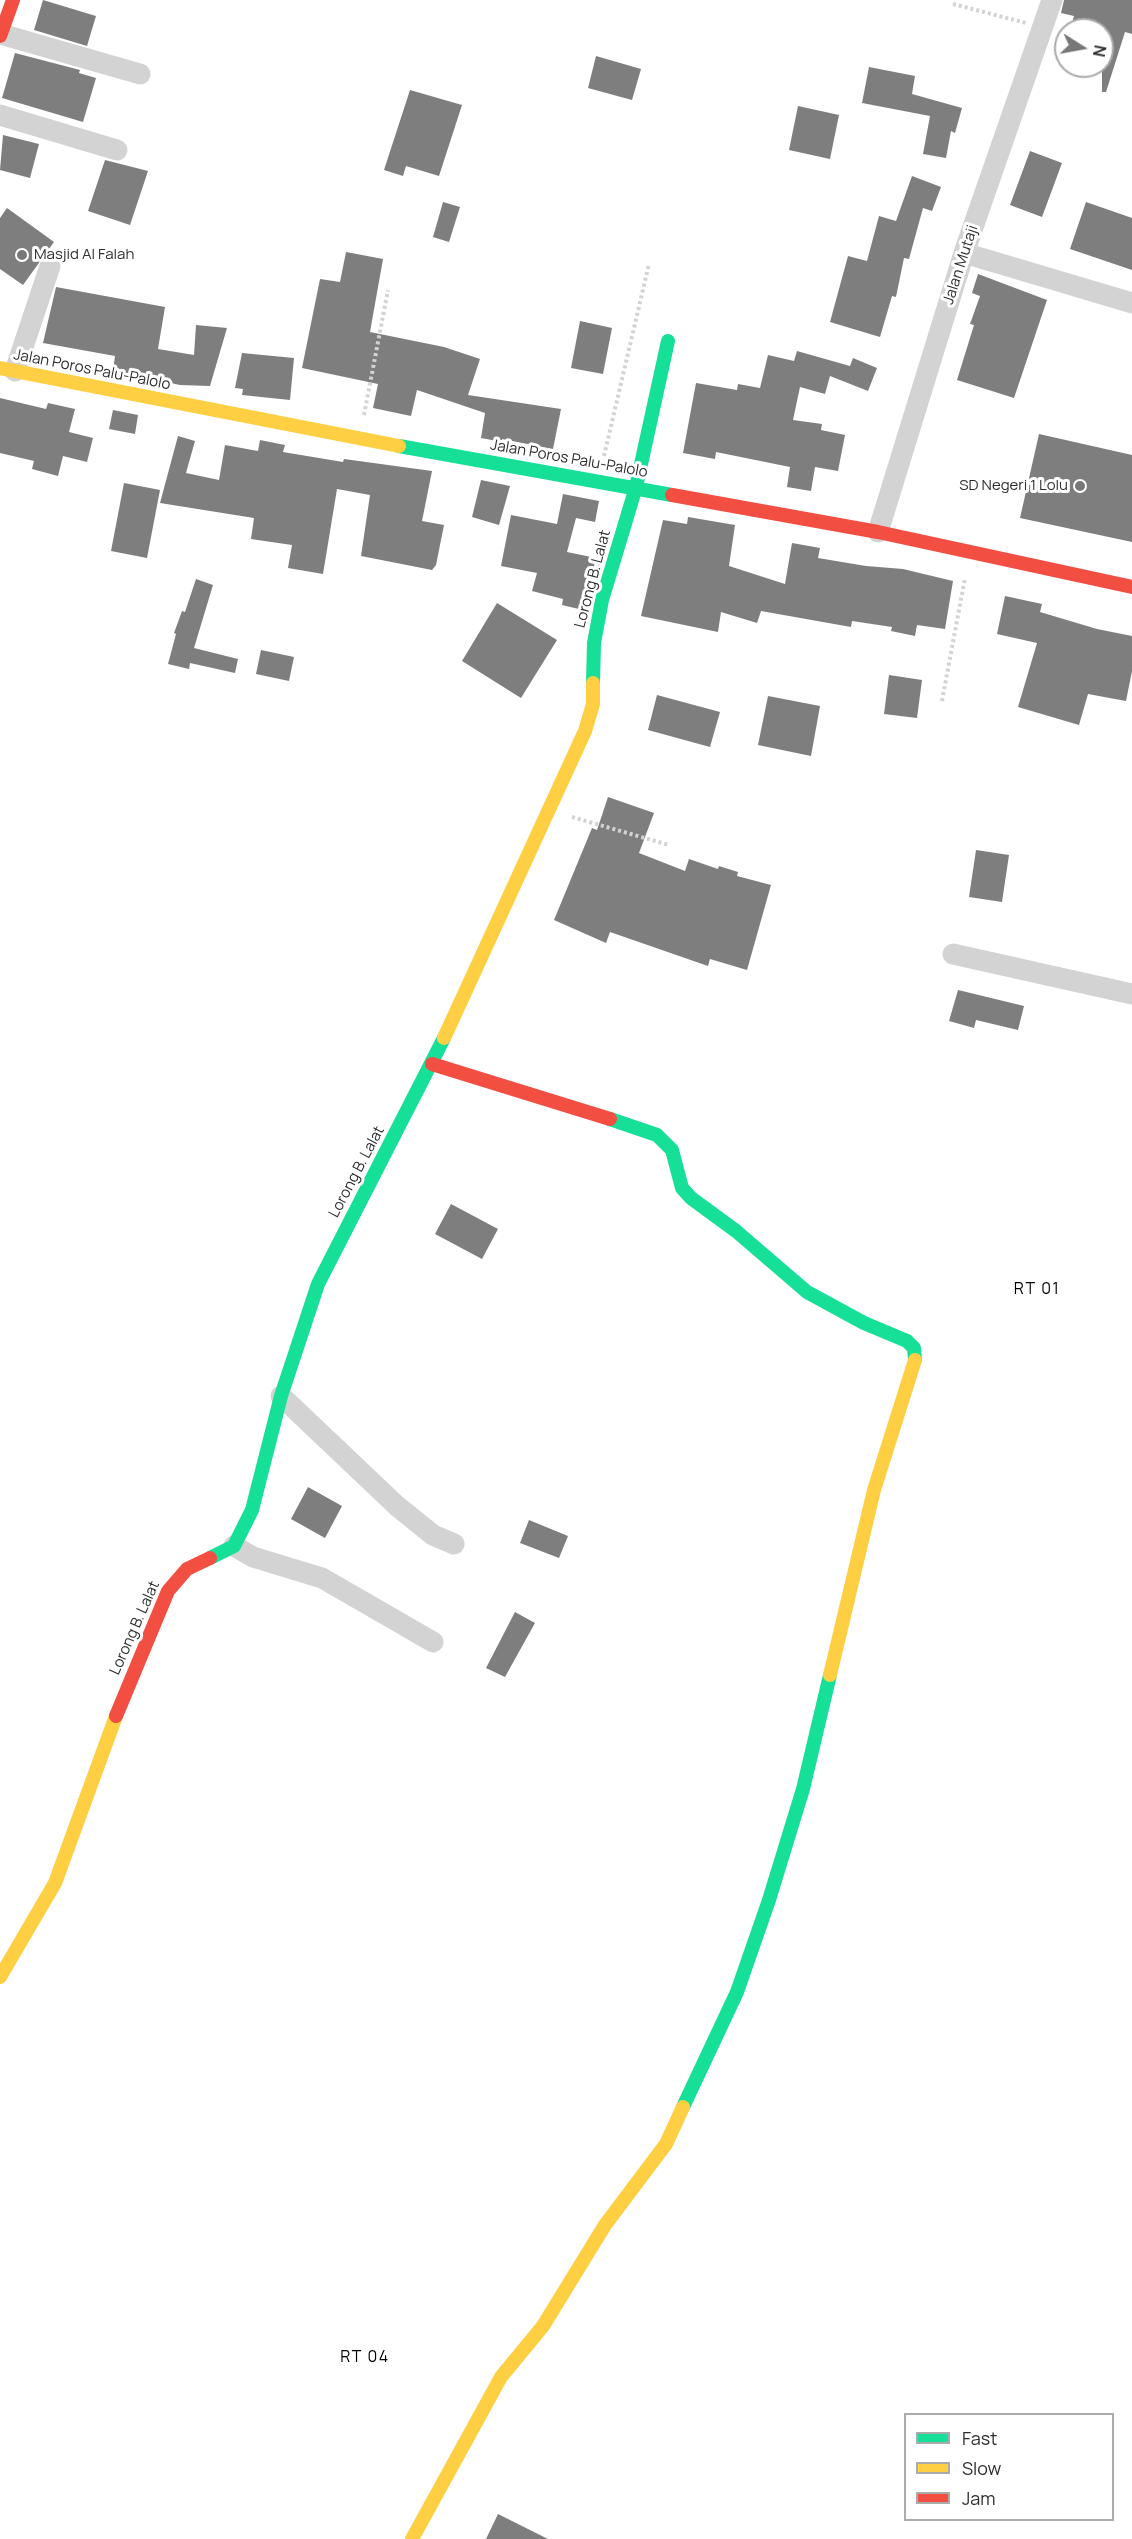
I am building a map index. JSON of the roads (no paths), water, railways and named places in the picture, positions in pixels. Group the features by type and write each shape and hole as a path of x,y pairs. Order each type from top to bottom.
{"street":[{"path":"13,0 0,35 140,74"},
{"name":"Jalan Mutaji","path":"878,532 964,253 1052,0"},
{"path":"0,115 117,150"},
{"path":"964,253 1132,303"},
{"path":"7,370 50,266"},
{"name":"Lorong B. Lalat","path":"0,1977 55,1883 116,1715 168,1591 187,1569 234,1546 252,1510 281,1396 318,1284 432,1064 585,731 592,704 594,643 602,600 636,488 668,340"},
{"name":"Jalan Poros Palu-Palolo","path":"7,370 359,439 878,532 1132,587"},
{"path":"953,954 1132,994"},
{"path":"411,2539 501,2377 543,2326 598,2235 666,2144 737,1992 765,1912 802,1789 874,1490 916,1358 914,1348 907,1341 864,1323 807,1293 736,1231 691,1198 682,1188 672,1150 657,1135 562,1103 432,1064"},
{"path":"281,1396 397,1506 433,1535 454,1544"},
{"path":"234,1546 253,1557 322,1578 433,1642"}],"place":[{"name":"Masjid Al Falah","path":"22,255"},
{"name":"SD Negeri 1 Lolu","path":"1080,486"}],"district":[{"name":"RT 01","path":"1037,1290"},
{"name":"RT 04","path":"365,2358"}]}
